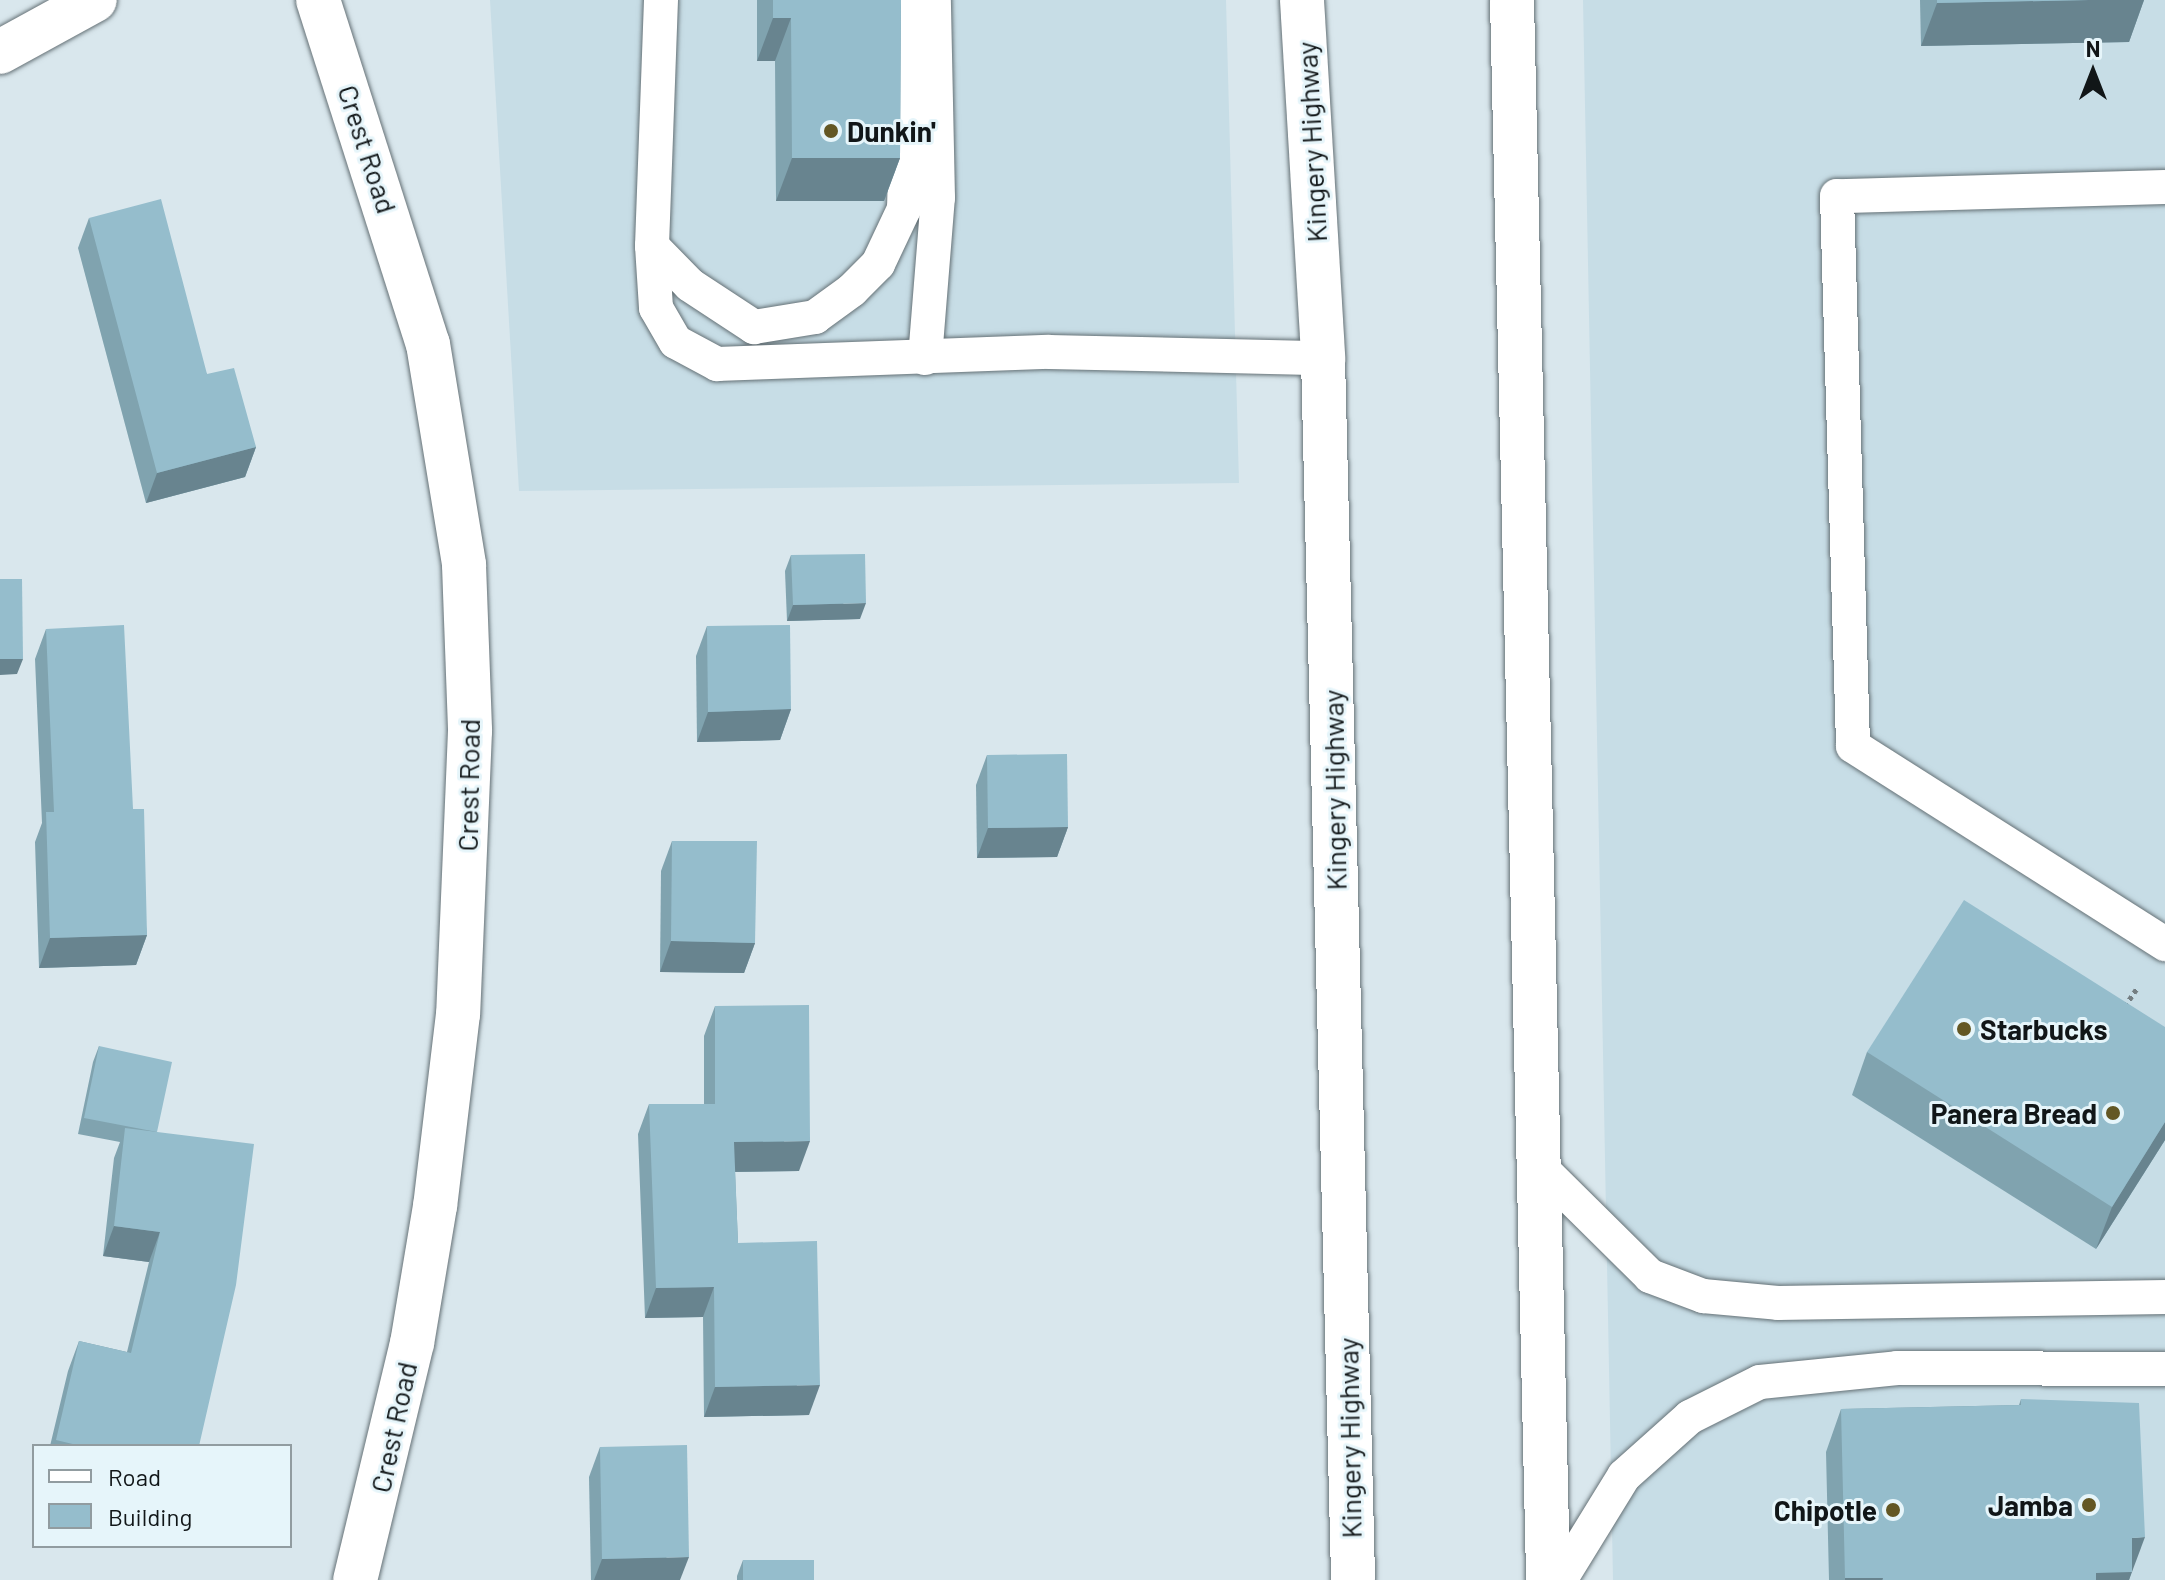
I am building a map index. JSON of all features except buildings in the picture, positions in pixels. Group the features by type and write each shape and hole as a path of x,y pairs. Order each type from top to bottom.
{"main road":[{"path":"0,52 95,0"},
{"name":"Crest Road","path":"318,0 428,344 464,565 470,731 458,1014 435,1206 412,1343 355,1580"},
{"name":"Kingery Highway","path":"1302,0 1323,358 1353,1580"},
{"path":"1512,0 1548,1580"}],"lane":[{"path":"661,0 652,246 656,308 676,342 717,364 1049,352 1323,358"},
{"path":"652,246 690,285 754,327 815,317 852,290 878,264 904,209 910,0"},
{"path":"925,358 938,198 934,0"},
{"path":"2165,187 1837,196 1853,746 2165,944"},
{"path":"1540,1167 1650,1276 1703,1296 1778,1303 2165,1297"},
{"path":"1560,1580 1624,1476 1690,1417 1760,1382 1897,1368 2165,1369"}],"shaded area":[{"path":"490,0 1226,0 1239,483 519,491"},
{"path":"1583,0 2165,0 2165,1580 1613,1580"}],"place":[{"name":"Dunkin'","path":"831,131"},
{"name":"Starbucks","path":"1964,1029"},
{"name":"Panera Bread","path":"2113,1113"},
{"name":"Jamba","path":"2089,1505"},
{"name":"Chipotle","path":"1893,1510"}]}
